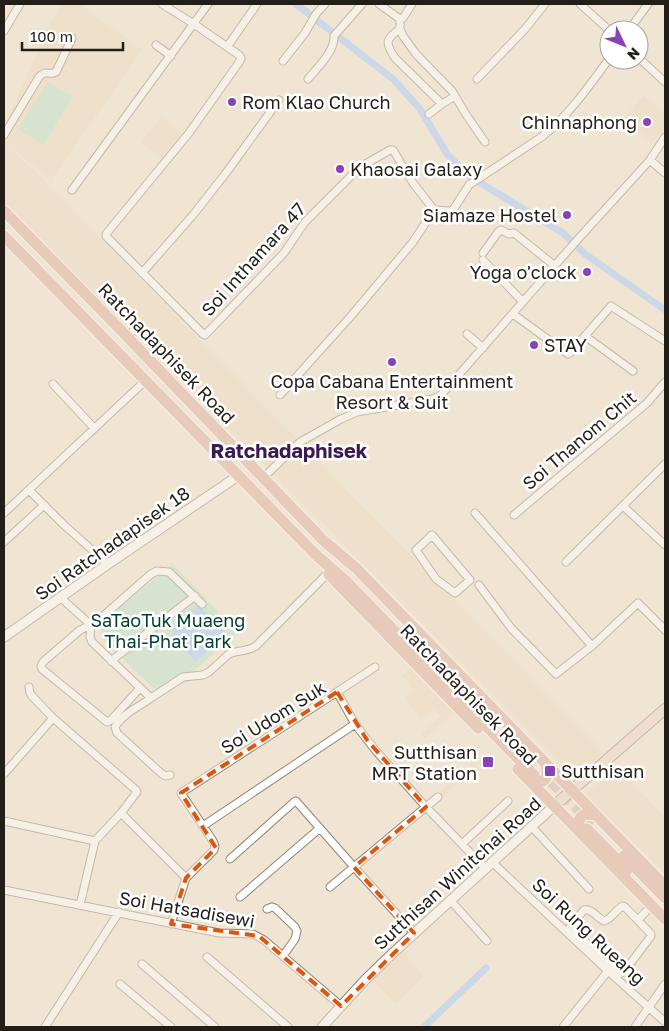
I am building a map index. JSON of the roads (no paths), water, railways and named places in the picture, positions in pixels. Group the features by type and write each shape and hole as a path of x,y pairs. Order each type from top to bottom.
{"main road":[{"name":"Ratchadaphisek Road","path":"4,211 131,333 263,478 324,541 356,568 537,772 554,806 589,825 665,886"},
{"name":"Ratchadaphisek Road","path":"4,236 315,554 347,582 537,772"},
{"name":"Ratchadaphisek Road","path":"315,554 338,584 537,772 572,790 589,825 665,919"},
{"name":"Sutthisan Winitchai Road","path":"554,806 665,709"},
{"name":"Ratchadaphisek Road","path":"589,825 665,898"},
{"name":"Ratchadaphisek Road","path":"589,825 665,908"}],"street":[{"path":"4,30 20,4"},
{"name":"Soi Inthamara 47","path":"163,4 241,58 189,133 106,236 203,334 205,335 284,253 305,222 358,169 390,150 395,152 413,183 434,210"},
{"path":"72,190 208,4"},
{"path":"227,47 257,4"},
{"path":"284,61 306,33 314,17 325,4"},
{"path":"308,79 332,48 336,34 362,4"},
{"path":"379,4 400,20"},
{"path":"412,4 400,20 400,29 403,36 416,54 452,91 466,116 485,142"},
{"path":"478,79 525,29 545,4"},
{"path":"580,4 599,21"},
{"path":"636,20 648,4"},
{"path":"400,29 388,40 389,49 395,58 442,104"},
{"path":"4,135 38,77 45,72 54,74 56,72 72,38"},
{"path":"156,45 171,56"},
{"path":"649,67 665,82"},
{"path":"280,395 358,309 413,242 434,210 452,210 469,185 552,129 601,70"},
{"path":"429,114 455,96"},
{"path":"142,273 193,215 279,100"},
{"path":"263,478 300,442 341,419 357,412 433,399 441,395 650,160 665,137"},
{"path":"650,160 665,173"},
{"path":"523,302 483,256 499,230 509,234 514,233 555,266"},
{"path":"513,314 568,354 610,306 665,341"},
{"path":"467,334 483,348"},
{"path":"584,336 633,370"},
{"path":"4,513 145,381"},
{"path":"53,384 94,428"},
{"name":"Soi Thanom Chit","path":"514,515 647,403 664,386"},
{"path":"566,562 665,464"},
{"name":"Soi Ratchadapisek 18","path":"4,637 238,476"},
{"path":"29,490 108,564"},
{"path":"4,542 44,506"},
{"path":"623,506 665,545"},
{"path":"475,513 592,646"},
{"path":"432,535 470,580 455,593 434,581 416,550 432,535"},
{"path":"140,688 107,722 42,669 41,666 43,662 80,630 101,618 151,574 157,571 169,572 202,604"},
{"path":"170,775 162,774 117,733 115,727 117,722 183,677 203,675 229,654 251,650 328,573"},
{"path":"479,585 511,628 556,674 592,646 638,603 665,630"},
{"path":"111,661 194,596"},
{"path":"62,598 91,625"},
{"path":"91,625 90,637 92,642 151,698"},
{"path":"337,692 375,667"},
{"path":"29,687 32,696 53,718 137,792 121,813 95,841 80,905"},
{"name":"Soi Udom Suk","path":"203,826 182,793 337,692 355,724 376,751 426,807 486,869"},
{"path":"4,774 53,718"},
{"path":"171,924 186,878 214,850 213,841 203,826 355,724"},
{"path":"330,887 438,797"},
{"path":"462,844 508,801"},
{"path":"230,859 294,802 298,802 414,933"},
{"name":"Sutthisan Winitchai Road","path":"322,1027 365,980 414,933 554,806"},
{"path":"121,813 186,878"},
{"path":"4,821 95,841"},
{"path":"532,827 589,889"},
{"path":"240,897 320,828"},
{"name":"Soi Rung Rueang","path":"493,863 665,1022"},
{"name":"Soi Hatsadisewi","path":"4,890 219,933 253,934 264,940 341,1006"},
{"path":"450,901 487,941"},
{"path":"638,920 652,905"},
{"path":"623,906 638,920 651,936 624,972 619,974 570,928 579,915 587,909 604,921 608,920 623,906"},
{"path":"267,909 275,908 298,931 295,939 283,956"},
{"path":"45,1027 119,912"},
{"path":"207,958 288,1027"},
{"path":"142,964 215,1027"},
{"path":"564,1027 608,971"},
{"path":"120,984 171,1027"},
{"path":"635,1027 665,984"}],"water":[{"path":"199,605 226,634 195,662 171,630"}],"waterway":[{"path":"296,4 393,79 420,109 447,154 469,176 563,233 585,254 665,310"},
{"path":"424,1027 486,968"}],"tunnel":[{"path":"540,770 593,824"}],"place":[{"name":"Rom Klao Church","path":"232,102"},
{"name":"Chinnaphong","path":"647,122"},
{"name":"Khaosai Galaxy","path":"340,169"},
{"name":"Siamaze Hostel","path":"567,215"},
{"name":"Yoga o'clock","path":"587,272"},
{"name":"STAY","path":"534,345"},
{"name":"Copa Cabana Entertainment Resort & Suit","path":"392,362"},
{"name":"Sutthisan MRT Station","path":"488,762"},
{"name":"Sutthisan","path":"550,771"}],"district":[{"name":"Ratchadaphisek","path":"289,450"}],"park label":[{"name":"SaTaoTuk Muaeng Thai-Phat Park","path":"168,630"}]}
